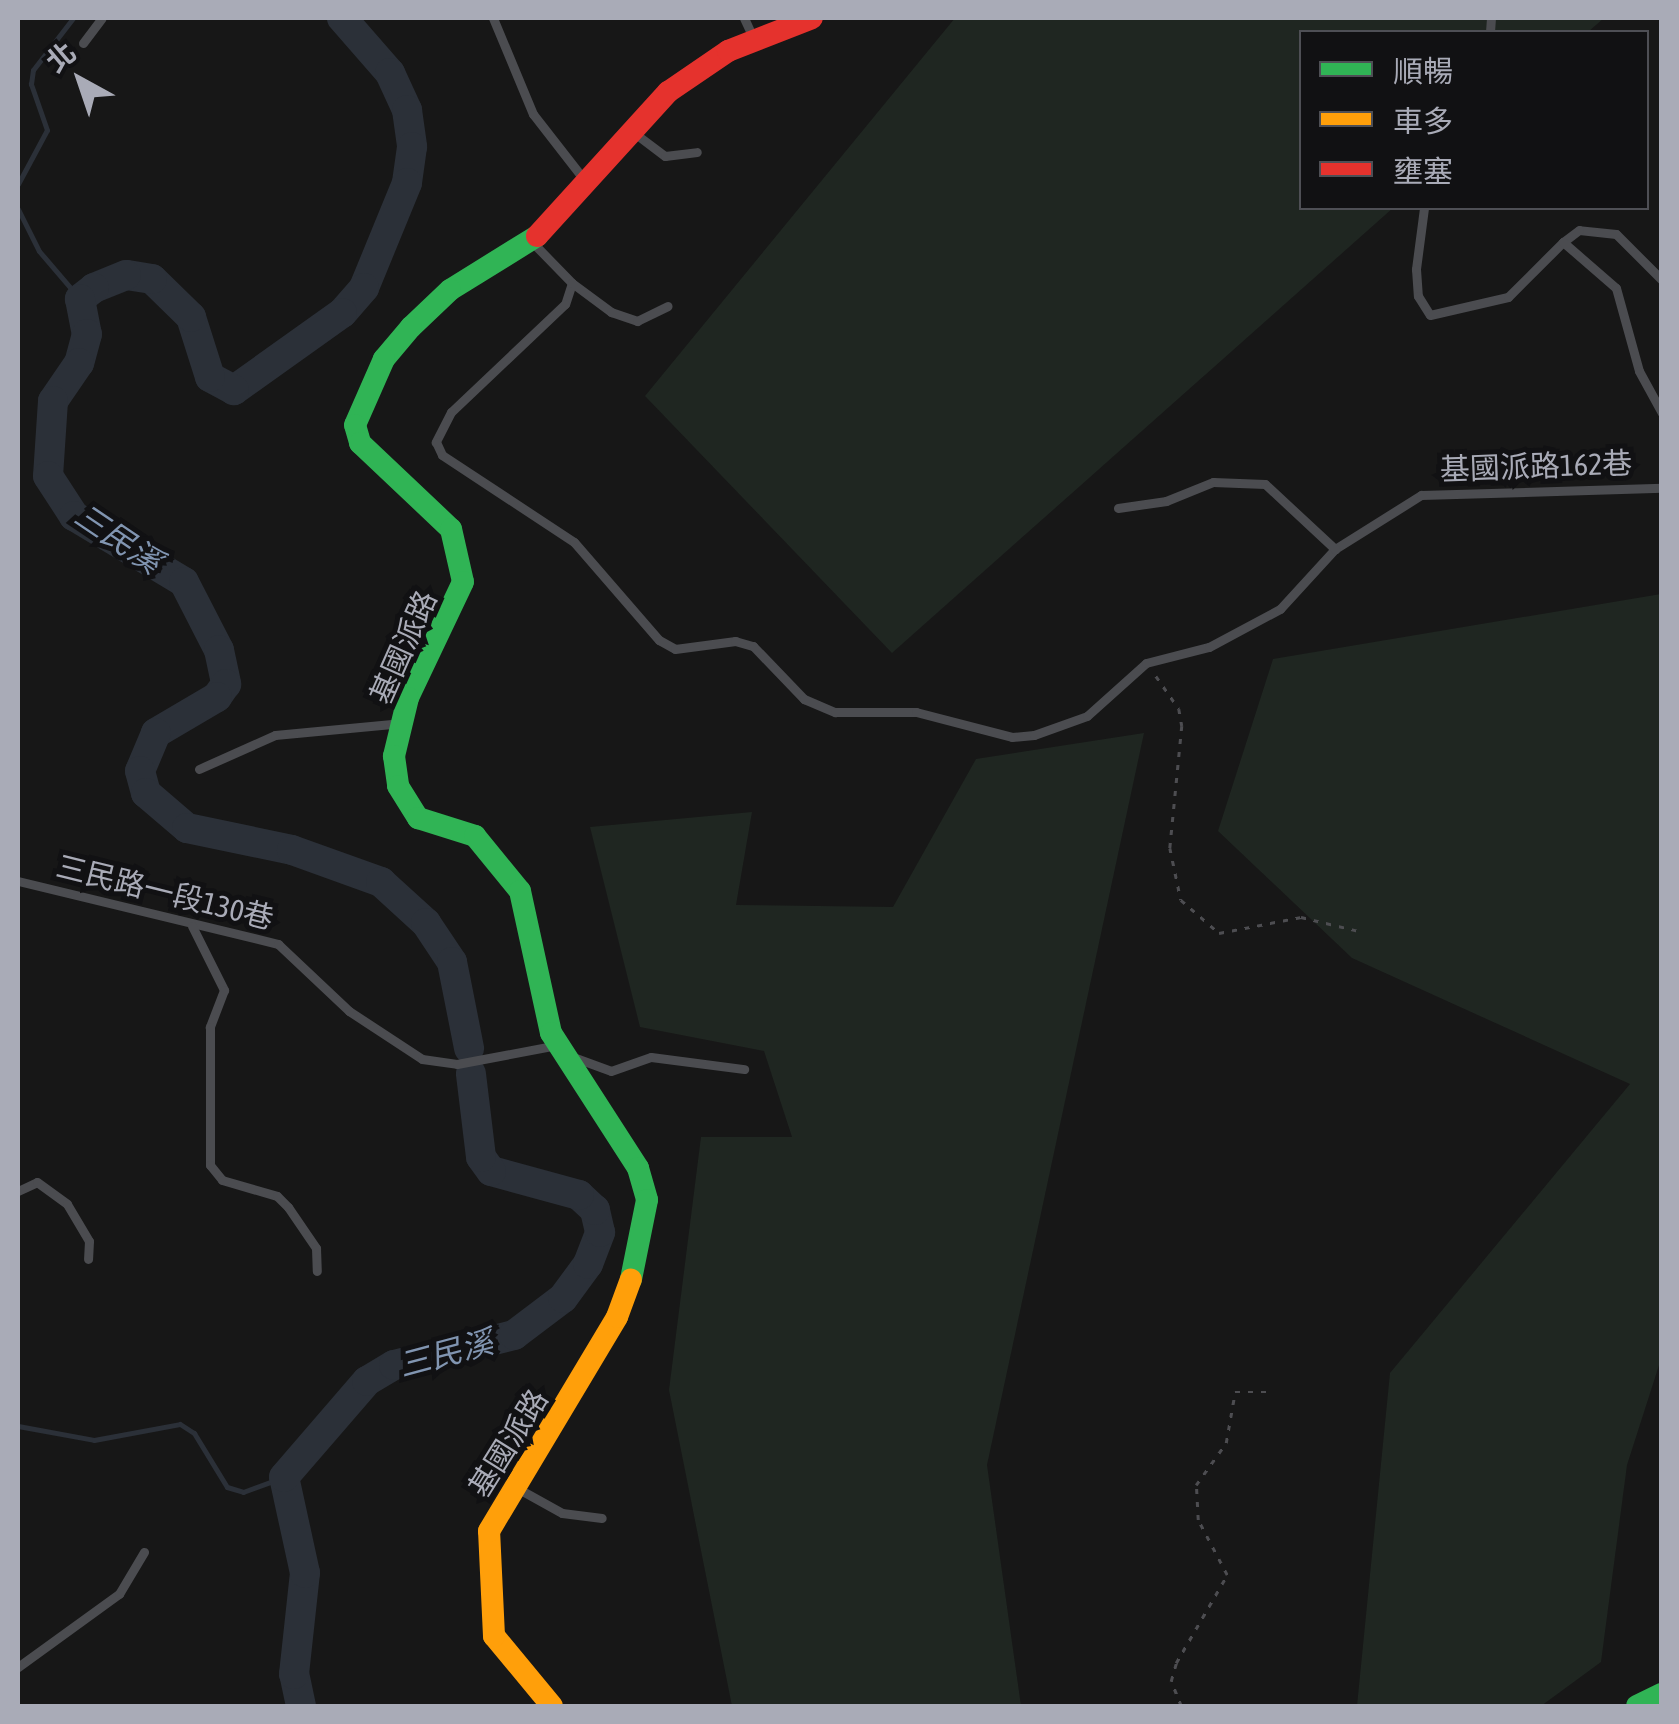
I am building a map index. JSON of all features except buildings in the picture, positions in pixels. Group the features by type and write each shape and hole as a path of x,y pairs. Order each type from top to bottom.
{"street":[{"name":"基國派路","path":"552,1706 494,1636 489,1531 617,1316 641,1251 648,1200 638,1168 562,1050 539,1001 520,891 475,836 418,818 406,803 394,756 408,698 454,610 463,582 458,548 428,502 360,443 355,425 384,359 410,326 450,290 532,241 588,184 631,129 706,63 812,18"}],"lane":[{"path":"83,43 102,18"},
{"path":"493,18 532,114 588,184"},
{"path":"744,18 754,40"},
{"path":"631,129 665,156 697,152"},
{"path":"1424,210 1416,270 1418,296 1430,315 1508,298 1578,230 1616,234 1662,280"},
{"path":"532,241 572,283 610,312 638,321 668,306"},
{"name":"基國派路162巷","path":"1563,242 1616,288 1638,371 1662,413"},
{"name":"基國派路162巷","path":"572,283 565,304 512,361 451,412 436,442 452,466 574,542 659,640 675,650 735,641 753,646 804,699 834,712 916,712 1012,737 1087,716 1146,664 1209,647 1258,622 1295,595 1335,549 1421,495 1662,488"},
{"path":"1118,508 1166,501 1213,482 1266,484 1335,549"},
{"path":"199,769 275,735 402,723"},
{"name":"三民路一段130巷","path":"18,881 278,944 349,1011 422,1059 457,1064 562,1050"},
{"path":"192,926 224,990 210,1027 210,1165 222,1180 265,1192 288,1207 316,1248 317,1271"},
{"path":"562,1050 610,1070 651,1058 744,1070"},
{"path":"18,1190 37,1182 67,1204 89,1241 88,1259"},
{"path":"514,1486 562,1513 602,1518"},
{"path":"18,1667 119,1594 144,1552"}],"path":[{"path":"1146,664 1179,709 1182,726 1170,848 1181,900 1219,933 1301,918 1359,931"},
{"path":"1181,1706 1171,1681 1176,1663 1227,1576 1198,1520 1196,1485 1226,1444 1235,1392 1268,1392"}],"shaded area":[{"path":"955,18 1604,18 1590,30 1299,30 1299,210 1391,210 892,653 645,396"},
{"path":"1661,594 1661,1359 1627,1465 1601,1662 1541,1706 1357,1706 1390,1373 1630,1084 1352,958 1218,831 1273,659"},
{"path":"1144,733 987,1465 1021,1706 732,1706 669,1390 701,1137 792,1137 764,1051 640,1027 590,827 752,812 736,905 893,907 976,759"}],"waterway":[{"path":"18,184 47,130 31,84 33,70 73,18"},
{"name":"三民溪","path":"342,18 390,73 407,110 412,147 407,183 364,288 342,313 234,390 210,377 191,317 152,279 126,275 94,288 80,299 87,334 79,363 53,401 48,476 74,516 184,582 219,650 226,684 217,697 156,733 140,771 146,793 187,828 292,850 381,882 426,923 452,962 469,1048"},
{"path":"18,209 39,251 80,299"},
{"name":"三民溪","path":"301,1706 294,1674 305,1573 284,1477 367,1381 394,1365 514,1335 563,1298 588,1264 600,1232 595,1210 579,1195 491,1171 481,1157 471,1074"},
{"path":"18,1426 94,1440 180,1424 194,1433 227,1487 243,1492 284,1477"}],"traffic: fast":[{"path":"537,236 450,290 411,327 384,359 355,425 360,443 451,529 463,582 408,698 394,756 398,786 418,818 475,836 520,891 551,1033 638,1168 647,1200 631,1279"},
{"path":"1637,1706 1662,1694"}],"traffic: slow":[{"path":"552,1706 494,1636 489,1531 617,1317 631,1279"}],"traffic: jam":[{"path":"537,236 668,92 728,51 812,18"}]}
